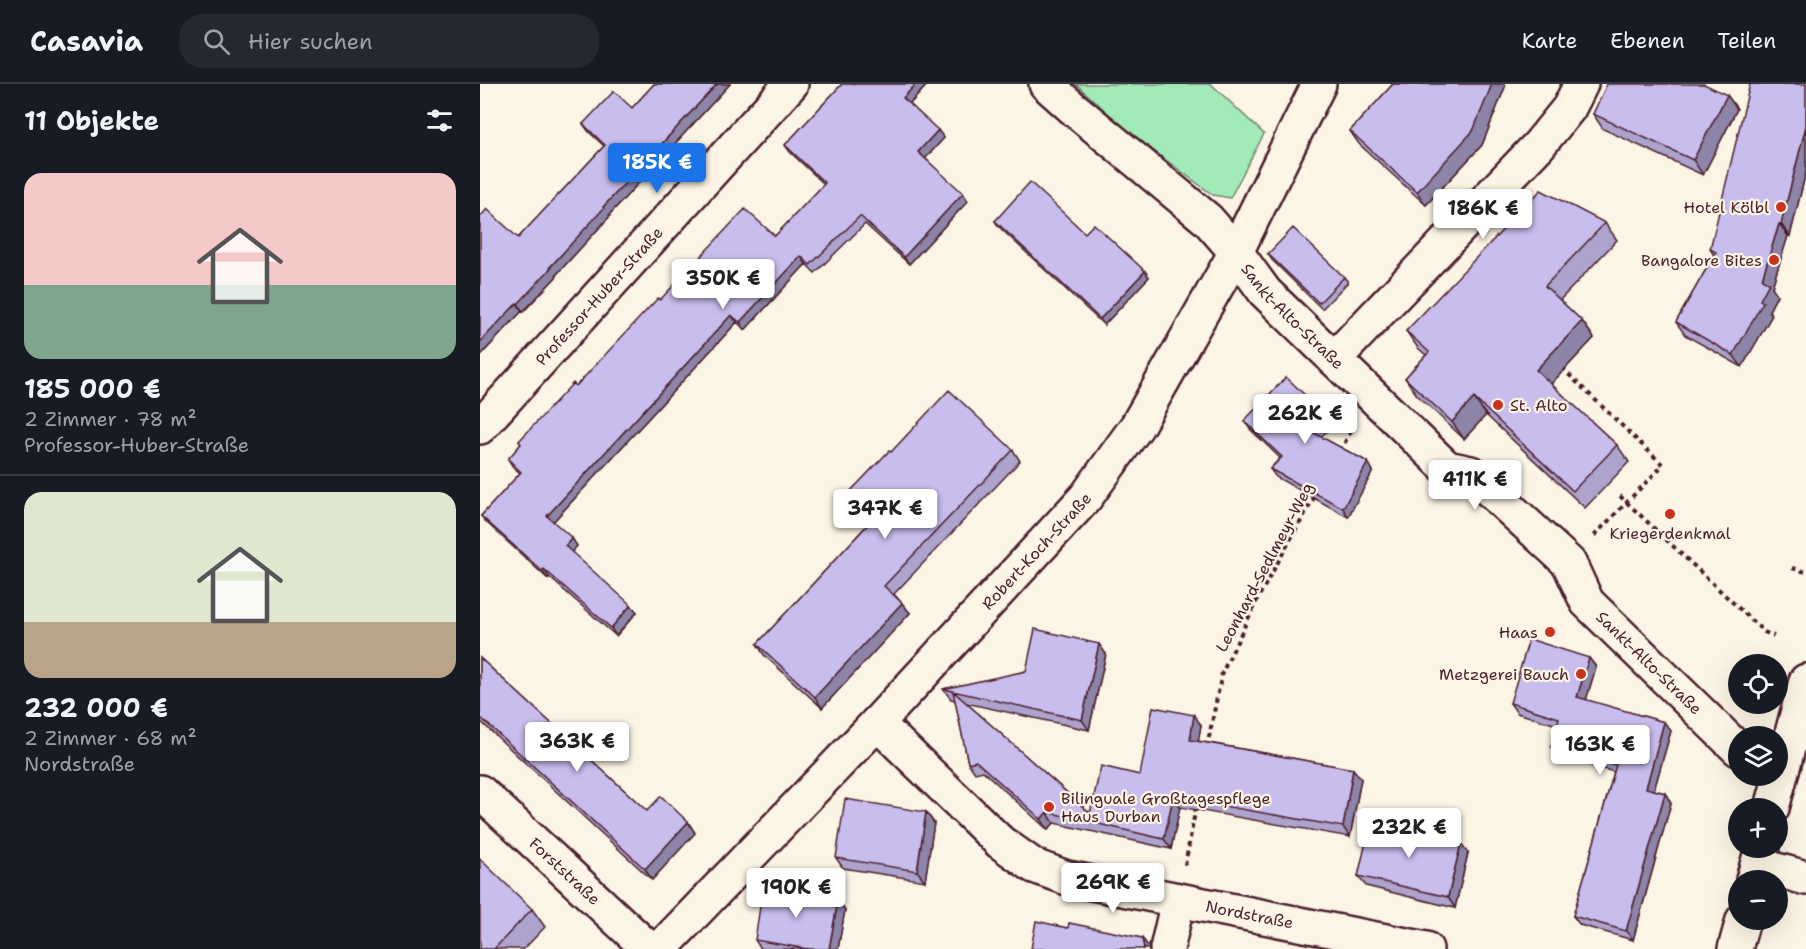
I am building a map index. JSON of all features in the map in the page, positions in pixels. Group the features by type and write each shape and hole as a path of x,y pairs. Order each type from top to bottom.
{"street":[{"name":"Professor-Huber-Straße","path":"480,427 791,84"},
{"name":"Sankt-Alto-Straße","path":"1046,84 1208,220 1236,252 1265,292 1447,468 1471,473 1569,563 1587,603 1728,739"},
{"name":"Robert-Koch-Straße","path":"660,949 877,723 1086,497 1137,426 1236,252 1319,84"},
{"path":"1334,359 1539,145 1569,108 1581,84"},
{"path":"1788,740 1806,681"},
{"name":"Nordstraße","path":"877,723 1000,843 1034,866 1067,878 1426,949"},
{"name":"Forststraße","path":"480,792 649,949"},
{"path":"1758,864 1806,878"},
{"path":"1167,949 1178,901"},
{"path":"1736,949 1741,930"}],"path":[{"path":"1558,364 1663,465 1569,563"},
{"path":"1340,452 1372,396"},
{"name":"Leonhard-Sedlmeyr-Weg","path":"1206,755 1222,673 1259,596 1317,493"},
{"path":"1620,496 1764,632 1774,636"},
{"path":"1792,568 1806,572"},
{"path":"1178,901 1197,802"}],"green space":[{"path":"1076,84 1211,84 1264,134 1230,198 1213,195 1126,130"}],"building":[{"path":"654,84 717,84 603,207 518,304 480,342 480,217 487,209 518,238 605,145 583,124 614,91 632,108"},
{"path":"842,84 916,84 903,98 938,130 918,152 963,193 904,257 860,216 810,265 801,256 740,322 731,315 547,516 572,538 565,546 631,605 611,628 544,569 542,571 481,516 521,472 508,459 521,444 519,441 573,383 576,386 658,298 660,300 745,209 775,236 825,183 785,145"},
{"path":"1393,84 1492,84 1473,131 1417,192 1350,131"},
{"path":"1607,84 1704,84 1727,95 1693,160 1593,114"},
{"path":"1750,84 1806,84 1806,126 1781,224 1779,224 1762,279 1769,283 1760,300 1763,302 1733,355 1676,322 1716,252 1710,249"},
{"path":"1030,182 1085,233 1094,224 1145,271 1100,319 995,221"},
{"path":"1541,190 1605,223 1545,286 1582,321 1536,370 1617,445 1573,491 1474,398 1452,422 1405,378 1429,352 1406,331"},
{"path":"1293,228 1344,277 1319,303 1268,254"},
{"path":"1286,377 1327,416 1312,432 1368,462 1343,508 1270,469 1282,457 1244,421"},
{"path":"949,390 1013,450 884,586 902,603 815,697 757,644 872,520 846,496"},
{"path":"1035,629 1099,644 1082,720 943,689 1026,671"},
{"path":"1529,639 1589,658 1577,697 1664,722 1646,788 1665,793 1626,931 1573,916 1616,765 1551,747 1559,718 1510,703"},
{"path":"480,658 647,811 661,796 688,822 645,869 480,717"},
{"path":"953,691 1090,813 1101,766 1140,775 1153,707 1194,715 1190,740 1353,769 1343,827 1173,797 1164,839 1047,812 1041,819 976,761 968,763"},
{"path":"845,799 926,812 917,871 836,858"},
{"path":"1371,821 1461,843 1448,897 1358,876"},
{"path":"480,859 532,909 494,949 480,949"},
{"path":"763,887 838,900 829,949 808,949 755,940"},
{"path":"1036,921 1068,928 1069,923 1142,938 1144,949 1031,949"}],"place":[{"name":"Hotel Kölbl","path":"1781,207"},
{"name":"Bangalore Bites","path":"1774,260"},
{"name":"St. Alto","path":"1498,405"},
{"name":"Kriegerdenkmal","path":"1670,514"},
{"name":"Haas","path":"1550,632"},
{"name":"Metzgerei Bauch","path":"1581,674"},
{"name":"Bilinguale Großtagespflege Haus Durban","path":"1049,807"}]}
